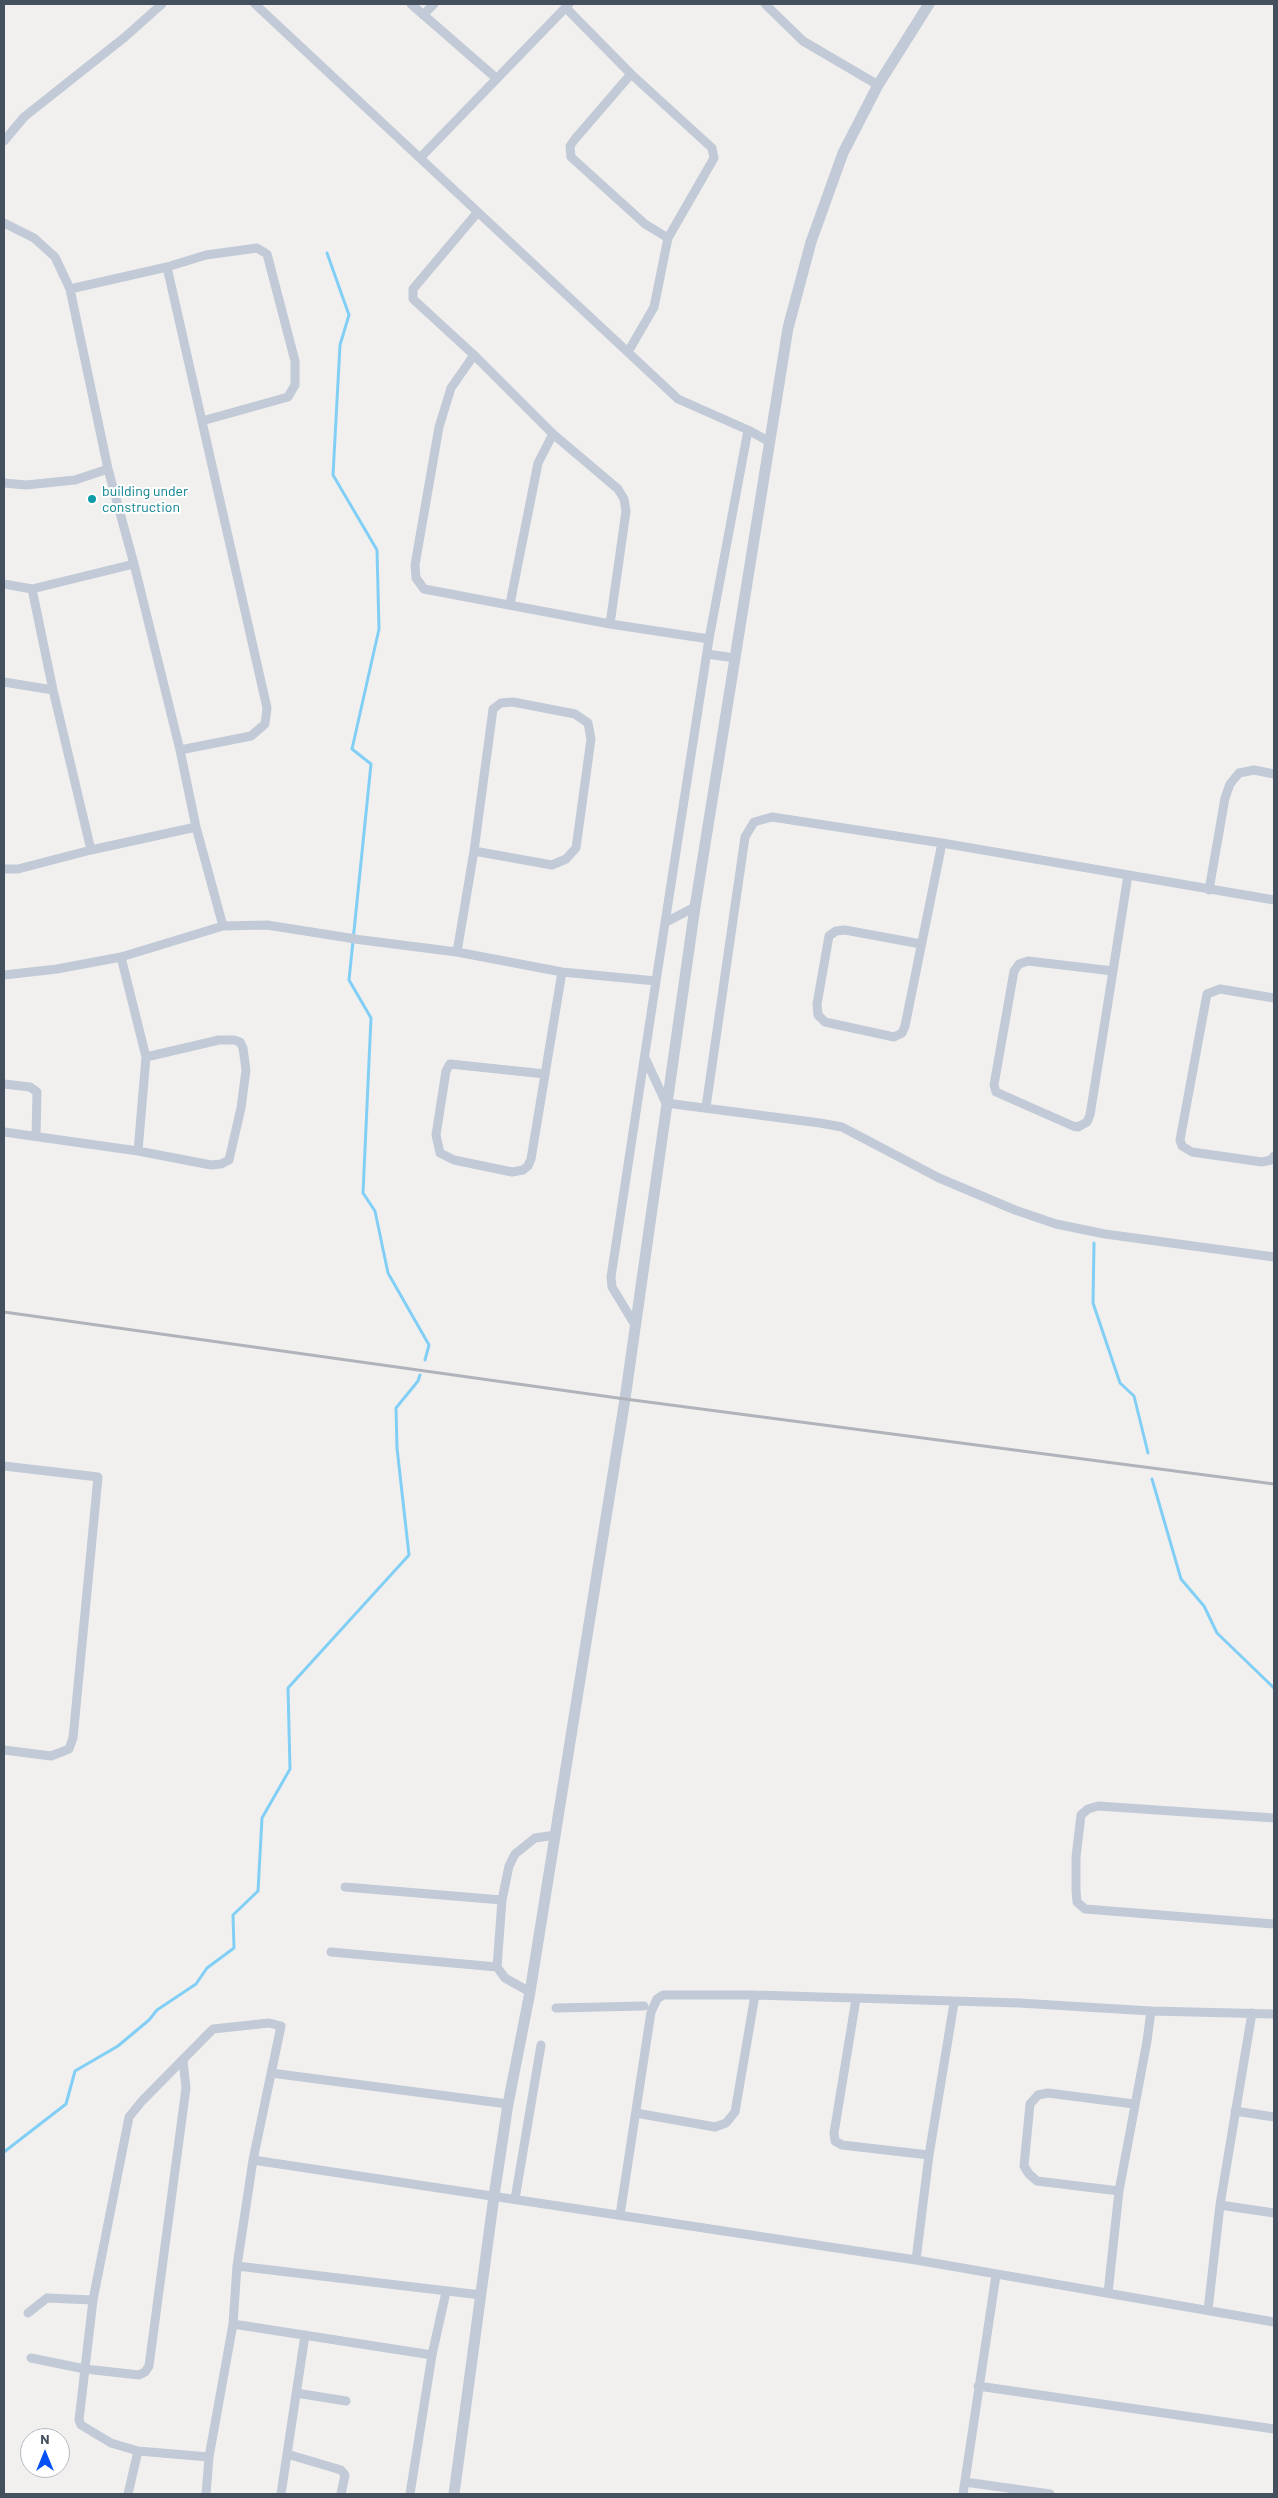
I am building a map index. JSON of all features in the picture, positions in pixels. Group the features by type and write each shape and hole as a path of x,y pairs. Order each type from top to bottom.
{"street":[{"path":"4,141 24,117 125,37 162,4"},
{"path":"255,4 477,213 678,398 770,442"},
{"path":"411,4 496,78"},
{"path":"423,15 434,4"},
{"path":"765,4 803,42 878,85"},
{"path":"454,2494 480,2295 508,2104 530,1992 556,1835 635,1325 695,907 788,328 811,242 843,153 878,85 929,4"},
{"path":"420,158 568,6 630,74 712,148 714,158 668,238 654,307 628,352"},
{"path":"630,74 570,146 571,157 645,224 668,238"},
{"path":"477,213 412,288 413,299 474,355 553,434 618,489 624,499 626,511 610,624"},
{"path":"4,223 34,238 55,257 70,288 108,469 134,564 180,750 196,827 223,926"},
{"path":"70,288 167,267 206,255 257,248 267,254 295,361 295,385 288,397 202,421"},
{"path":"167,267 267,708 265,724 251,736 180,750"},
{"path":"474,355 451,388 439,427 415,565 416,578 424,589 610,624 709,639"},
{"path":"635,1325 612,1287 611,1277 646,1060 656,981 709,639 748,430"},
{"path":"510,604 538,463 553,434"},
{"path":"4,483 26,485 75,480 108,469"},
{"path":"4,584 32,589 134,564"},
{"path":"32,589 53,690 91,850"},
{"path":"707,654 735,658"},
{"path":"4,682 53,690"},
{"path":"457,952 474,851 493,709 500,703 513,702 575,714 588,722 591,739 576,848 566,859 552,865 474,851"},
{"path":"1209,890 1225,798 1230,784 1239,773 1254,770 1274,774"},
{"path":"706,1107 745,837 754,822 772,817 942,843 1274,900"},
{"path":"4,869 18,869 91,850 196,827"},
{"path":"921,944 845,930 836,931 829,936 817,1004 818,1015 825,1022 894,1037 902,1033 905,1026 942,843"},
{"path":"1113,971 1028,961 1019,964 1014,971 994,1085 996,1092 1073,1126 1078,1127 1087,1122 1090,1115 1113,971 1128,875"},
{"path":"666,922 695,907"},
{"path":"4,975 57,969 121,957 223,926 267,925 347,938 457,952 562,972 656,981"},
{"path":"121,957 146,1058 138,1151"},
{"path":"545,1074 460,1063 450,1064 446,1071 436,1136 440,1153 454,1160 512,1172 523,1170 531,1159 562,972"},
{"path":"1274,998 1220,989 1207,994 1180,1140 1182,1146 1192,1152 1262,1162 1271,1160 1274,1156"},
{"path":"4,1132 138,1151 211,1165 226,1162 231,1157 241,1108 246,1070 243,1048 240,1042 219,1040 146,1058"},
{"path":"646,1060 666,1103"},
{"path":"4,1084 30,1087 37,1092 36,1136"},
{"path":"666,1103 706,1107 842,1128 939,1178 1015,1210 1056,1224 1105,1234 1274,1256"},
{"path":"4,1466 98,1477 73,1738 68,1749 51,1756 4,1750"},
{"path":"1274,1818 1098,1806 1088,1809 1081,1816 1076,1857 1076,1890 1077,1902 1085,1909 1274,1924"},
{"path":"530,1992 505,1978 497,1967 502,1900 509,1866 515,1854 534,1838 556,1835"},
{"path":"345,1887 502,1900"},
{"path":"331,1952 497,1967"},
{"path":"620,2215 651,2012 657,2000 670,1994 954,2003 1019,2003 1150,2011 1274,2014"},
{"path":"636,2113 715,2127 726,2123 735,2112 755,1996"},
{"path":"856,1999 834,2133 835,2141 842,2145 929,2156"},
{"path":"916,2260 929,2156 954,2003"},
{"path":"556,2008 644,2006"},
{"path":"1108,2293 1120,2191 1134,2104 1147,2041 1150,2011"},
{"path":"1208,2310 1220,2205 1252,2013"},
{"path":"206,2494 209,2457 233,2324 237,2266 252,2160 281,2026 269,2023 213,2029 142,2100 129,2117 93,2300 79,2420 81,2425 111,2443 138,2451 209,2457"},
{"path":"515,2199 541,2045"},
{"path":"30,2358 85,2369 139,2375 145,2372 149,2366 186,2088 183,2060"},
{"path":"271,2072 508,2104"},
{"path":"1120,2191 1037,2181 1029,2174 1024,2166 1030,2104 1038,2094 1048,2093 1134,2104"},
{"path":"1235,2111 1274,2117"},
{"path":"252,2160 916,2260 1274,2322"},
{"path":"1220,2205 1274,2213"},
{"path":"237,2266 480,2295"},
{"path":"963,2494 996,2275"},
{"path":"410,2494 432,2355 446,2292"},
{"path":"28,2313 47,2298 93,2300"},
{"path":"233,2324 432,2355"},
{"path":"281,2494 305,2336"},
{"path":"978,2386 1274,2428"},
{"path":"296,2393 346,2401"},
{"path":"128,2494 138,2451"},
{"path":"287,2454 343,2471 345,2475 341,2494"},
{"path":"965,2482 1050,2494"}],"waterway":[{"path":"327,253 349,315 340,345 333,475 377,550 379,629 352,749 371,764 349,980 371,1018 363,1193 375,1211 388,1273 429,1345 425,1360"},
{"path":"1094,1243 1093,1303 1120,1383 1134,1396 1148,1453"},
{"path":"4,2152 66,2104 75,2071 118,2046 149,2020 157,2010 196,1984 207,1968 234,1948 233,1915 258,1891 262,1818 290,1769 288,1688 409,1555 397,1448 396,1408 418,1381 420,1375"},
{"path":"1152,1479 1181,1579 1204,1606 1217,1633 1274,1688"}],"railway":[{"path":"4,1312 625,1399 1274,1484"}],"place":[{"name":"building under construction","path":"92,499"}]}
